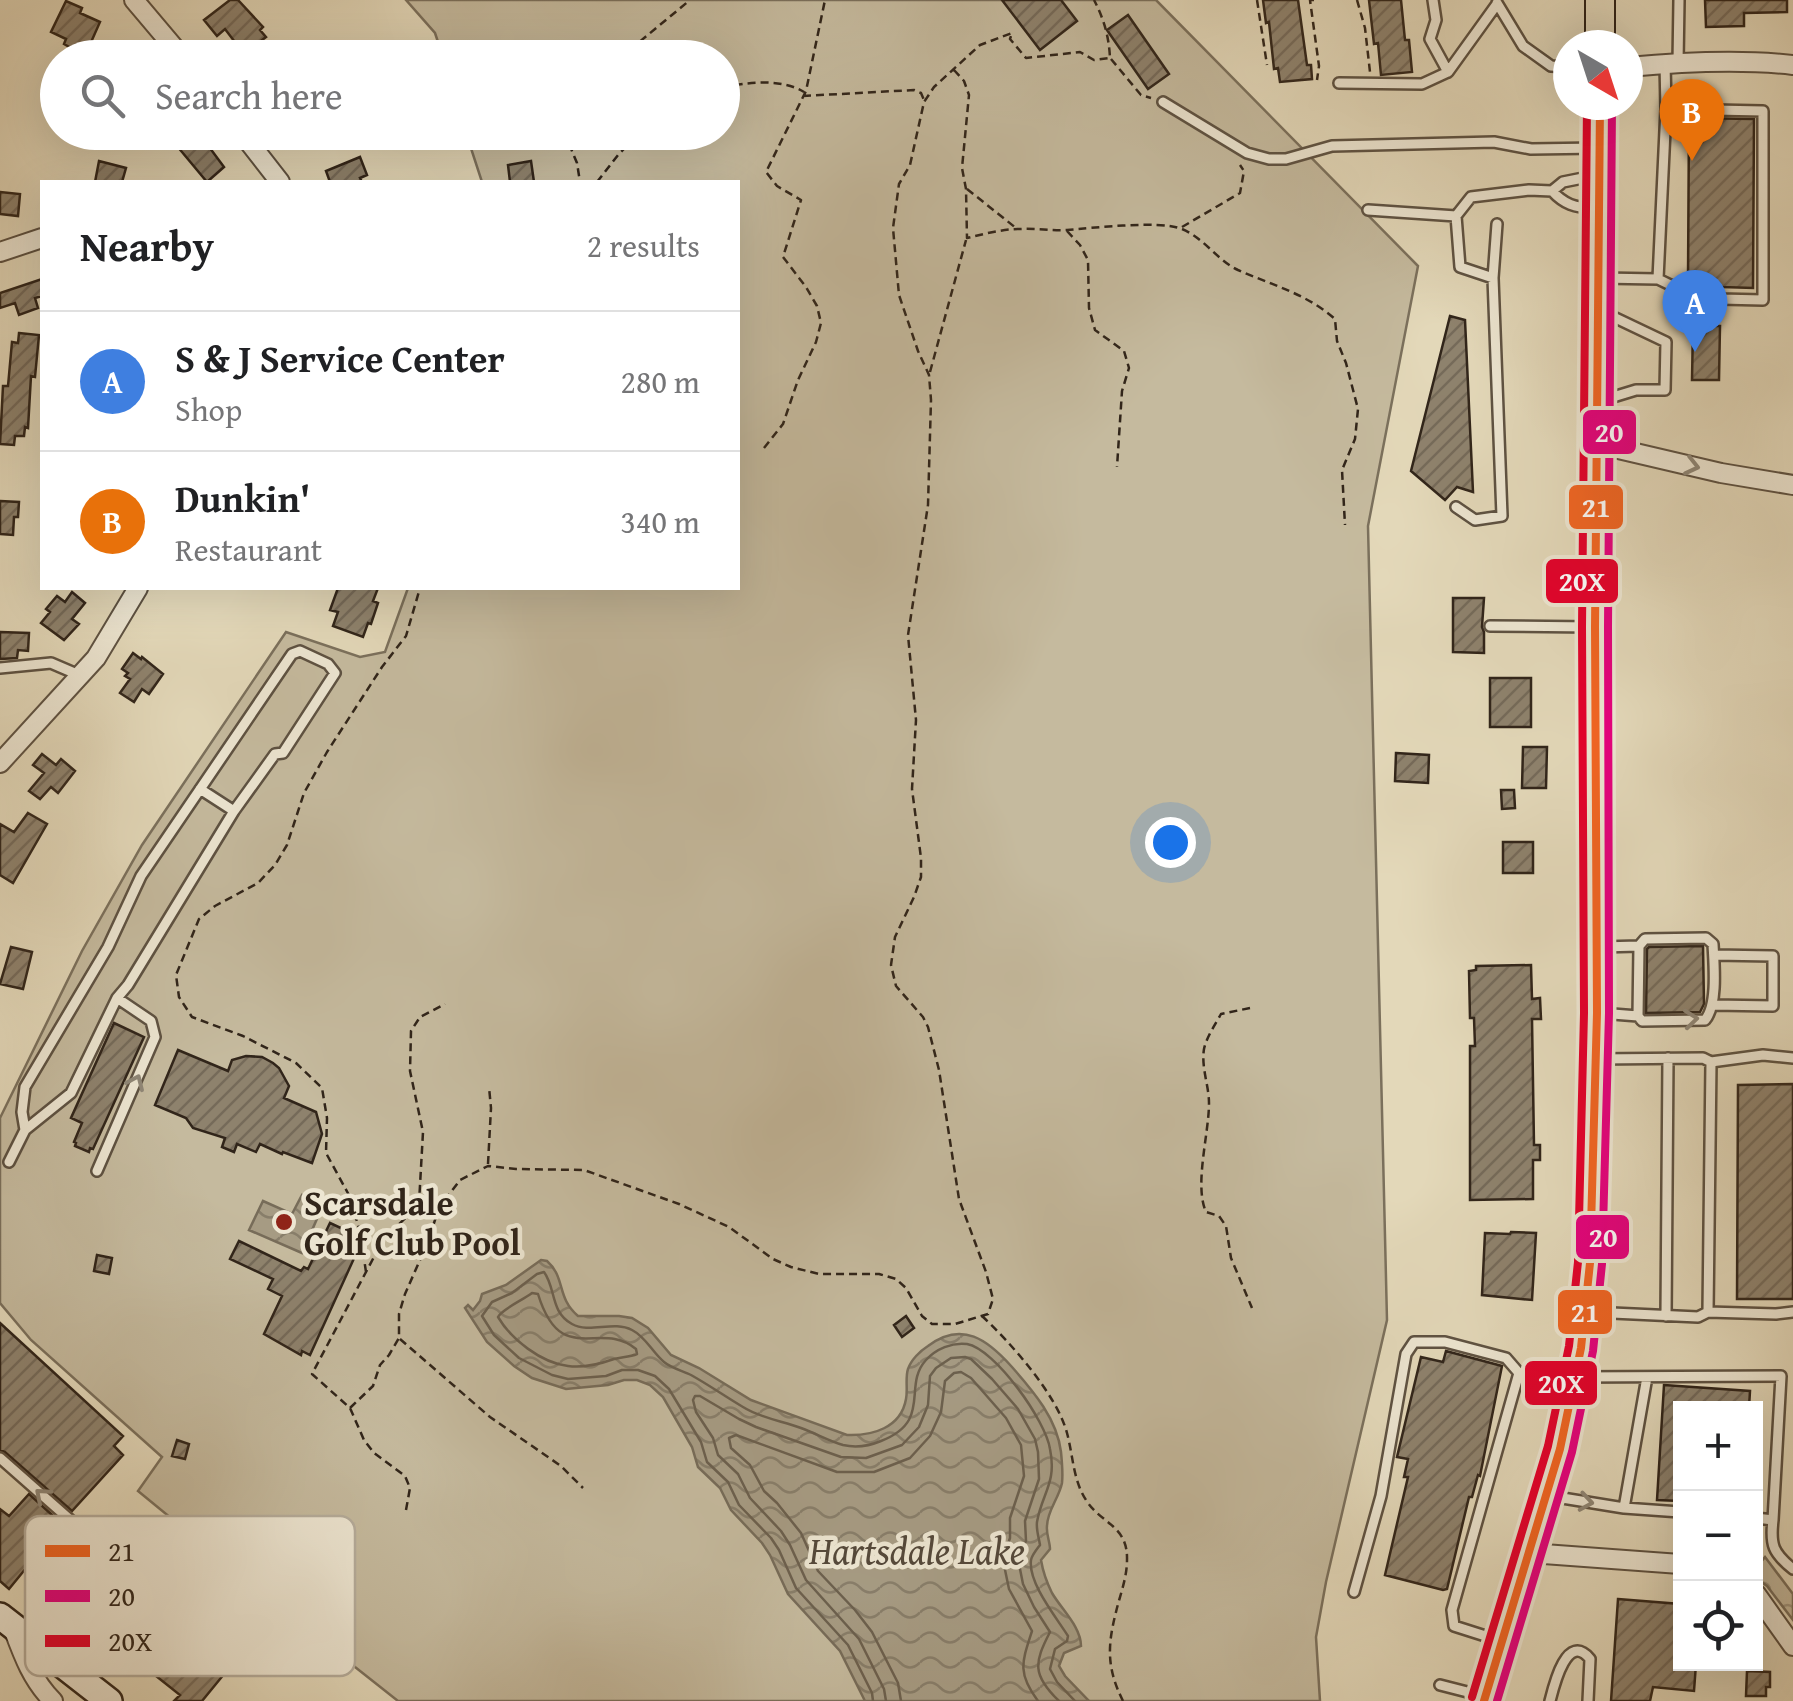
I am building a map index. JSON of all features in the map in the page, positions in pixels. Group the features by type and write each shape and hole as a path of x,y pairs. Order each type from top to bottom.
{"main road":[{"path":"1600,0 1600,30"},
{"path":"1485,1699 1547,1496 1576,1377 1586,1312 1593,1216 1600,120"},
{"path":"77,1676 109,1701"}],"street":[{"path":"134,0 167,40"},
{"path":"1643,66 1764,62 1793,65"},
{"path":"256,150 278,180"},
{"path":"0,252 40,239"},
{"path":"1597,444 1793,486"},
{"path":"0,763 102,648 137,590"},
{"path":"1530,1553 1673,1563"},
{"path":"1763,1604 1793,1646"},
{"path":"6,1620 25,1660"},
{"path":"34,1676 53,1701"}],"lane":[{"path":"1432,0 1436,20 1430,39 1448,72"},
{"path":"1658,280 1666,110 1678,0"},
{"path":"1339,84 1422,84 1448,72 1497,2 1523,46 1553,66"},
{"path":"1163,102 1247,152 1269,160 1332,146 1494,142 1599,162"},
{"path":"1598,278 1658,280 1687,293 1763,300 1762,112 1666,110"},
{"path":"1493,278 1460,267 1456,216 1470,196 1552,190 1584,176 1599,162"},
{"path":"1552,190 1562,202 1580,208 1599,208"},
{"path":"1368,210 1456,216"},
{"path":"1456,507 1476,520 1502,516 1493,278 1497,224"},
{"path":"1597,402 1636,390 1665,390 1666,342 1598,310"},
{"path":"1490,626 1595,627"},
{"path":"9,1162 25,1130 71,1093 117,998 234,811 275,754 283,753 335,673 328,664 300,651 292,654 142,876 108,947 25,1087 25,1130"},
{"path":"0,668 51,663 80,675"},
{"path":"200,789 234,811"},
{"path":"1706,938 1713,944 1714,955 1713,1005 1705,1020 1642,1021 1638,1016 1639,946 1645,939 1706,938"},
{"path":"1594,947 1639,946"},
{"path":"1713,1005 1773,1006 1773,956 1714,955"},
{"path":"97,1171 155,1037 151,1022 117,998"},
{"path":"1597,1013 1638,1016"},
{"path":"1594,1059 1703,1058 1711,1062 1763,1056 1793,1058"},
{"path":"1666,1316 1668,1058"},
{"path":"1708,1312 1711,1062"},
{"path":"1586,1312 1698,1317 1708,1312 1793,1312"},
{"path":"1354,1592 1381,1496 1406,1354 1414,1342 1445,1342 1506,1358 1519,1373 1576,1377 1793,1374"},
{"path":"1501,1641 1454,1626 1452,1610 1519,1373"},
{"path":"1781,1376 1770,1542 1793,1570"},
{"path":"1624,1508 1647,1377"},
{"path":"0,1458 66,1516"},
{"path":"1547,1496 1673,1512"},
{"path":"1763,1519 1773,1520"},
{"path":"1550,1701 1564,1660 1581,1651 1590,1659 1588,1701"},
{"path":"1440,1685 1485,1699"}],"path":[{"path":"642,40 690,0"},
{"path":"764,448 784,424 820,322 817,306 806,286 783,257 801,200 777,186 766,172 804,95 826,0"},
{"path":"1094,0 1109,41 1110,58 1141,94 1163,102"},
{"path":"1257,0 1267,65"},
{"path":"1314,0 1310,0 1319,66 1317,80"},
{"path":"1357,0 1372,84"},
{"path":"350,1408 373,1386 380,1365 399,1338 404,1294 439,1208 460,1180 488,1166 584,1170 679,1204 729,1227 774,1259 791,1266 820,1274 879,1274 896,1279 932,1324 954,1324 988,1314 993,1299 958,1198 928,1027 896,986 891,966 894,937 920,877 912,789 916,720 908,635 928,505 931,400 929,375 899,294 893,228 899,184 910,165 924,102 934,86 980,45 1012,33 1010,39 1026,58 1080,52 1094,60 1110,58"},
{"path":"929,375 967,238 962,168 969,95 964,80 954,70"},
{"path":"740,84 795,87 804,95 914,90 922,94 924,102"},
{"path":"572,150 580,180"},
{"path":"599,180 623,150"},
{"path":"1181,228 1240,193 1244,172 1235,157"},
{"path":"966,188 1018,229"},
{"path":"967,238 1018,229 1181,228 1224,262 1321,307 1335,319 1337,342 1358,410 1355,440 1342,470 1345,524"},
{"path":"1066,230 1088,260 1089,308 1095,330 1124,351 1128,368 1122,391 1117,468"},
{"path":"366,1272 350,1197 326,1153 328,1118 322,1088 296,1063 243,1036 192,1017 179,996 176,974 199,919 258,883 275,865 304,793 326,752 406,636 419,590"},
{"path":"406,1510 410,1488 405,1476 374,1453 350,1408 312,1374 384,1238 419,1202 423,1132 410,1071 410,1032 420,1018 446,1004"},
{"path":"1250,1008 1222,1014 1204,1050 1209,1108 1202,1202 1206,1212 1219,1216 1226,1226 1231,1258 1252,1308"},
{"path":"488,1166 489,1086"},
{"path":"982,1316 1040,1384 1066,1430 1085,1498 1122,1536 1128,1557 1108,1659 1123,1701"},
{"path":"399,1338 490,1417 561,1466 583,1488"}],"green space":[{"path":"406,0 1156,0 1418,266 1368,526 1387,1320 1316,1637 1320,1701 398,1701 355,1667 355,1516 168,1516 138,1491 162,1457 31,1340 0,1303 0,1118 82,951 142,845 286,632 360,657 385,652 407,590 740,590 740,180 481,180 472,150 740,150 740,40 437,40"},
{"path":"1765,1557 1793,1594 1793,1620 1763,1583"}],"water":[{"name":"Scarsdale Golf Club Pool","path":"302,1195 323,1205 302,1253 249,1230 263,1201 292,1214"},
{"name":"Hartsdale Lake","path":"541,1260 553,1267 567,1302 578,1316 632,1318 648,1328 671,1355 751,1400 847,1435 875,1432 898,1417 906,1399 909,1366 922,1350 940,1338 963,1334 994,1349 1036,1396 1059,1440 1062,1483 1048,1520 1050,1549 1041,1560 1052,1593 1080,1639 1081,1646 1064,1653 1059,1666 1089,1701 865,1701 840,1651 788,1594 762,1543 731,1510 720,1488 698,1467 692,1447 663,1397 637,1380 566,1389 532,1378 487,1342 465,1308 468,1305 473,1310 482,1294 506,1285"}],"building":[{"path":"230,0 238,0 263,27 260,30 266,37 233,40 225,29 217,36 204,20"},
{"path":"1002,0 1061,0 1077,21 1040,50"},
{"path":"1263,0 1298,0 1312,79 1280,82 1278,68 1274,69"},
{"path":"1369,0 1401,0 1412,72 1381,75"},
{"path":"1705,0 1787,0 1787,12 1744,13 1744,26 1706,27"},
{"path":"66,1 100,22 92,40 66,40 51,32"},
{"path":"1128,15 1169,74 1148,89 1107,30"},
{"path":"1689,118 1754,119 1753,288 1722,287 1688,279"},
{"path":"180,150 211,150 224,167 205,180"},
{"path":"360,157 367,175 361,180 329,180 326,171"},
{"path":"99,161 126,168 123,180 95,180"},
{"path":"531,161 534,180 510,180 508,165"},
{"path":"0,192 20,194 18,216 0,214"},
{"path":"40,280 40,297 35,298 38,308 19,315 15,303 0,308 0,293"},
{"path":"1450,316 1465,320 1473,492 1457,487 1445,500 1411,471"},
{"path":"1693,326 1720,326 1719,380 1692,380"},
{"path":"19,333 39,335 35,377 31,376 28,428 25,427 24,436 15,436 14,445 0,444 3,386 8,386 12,342 18,343"},
{"path":"0,501 19,502 13,535 0,534"},
{"path":"337,590 377,590 373,601 378,603 363,637 333,626 338,612 330,610"},
{"path":"72,592 85,603 72,619 79,624 64,640 41,623 57,596 65,602"},
{"path":"1453,598 1484,598 1484,653 1453,652"},
{"path":"0,632 29,633 28,651 18,650 17,658 0,659"},
{"path":"133,653 163,674 149,694 142,689 134,702 120,693 130,679 122,669"},
{"path":"1490,678 1531,678 1531,727 1490,727"},
{"path":"1523,747 1547,747 1546,788 1522,788"},
{"path":"1396,753 1429,755 1428,783 1395,781"},
{"path":"42,754 56,765 61,759 75,771 58,793 51,787 40,799 29,791 44,773 33,765"},
{"path":"1501,790 1514,790 1515,808 1502,809"},
{"path":"28,813 47,824 13,883 0,875 0,824 14,832"},
{"path":"1503,842 1533,842 1533,873 1503,873"},
{"path":"1703,946 1704,1004 1700,1012 1646,1013 1647,949"},
{"path":"11,947 32,952 23,989 0,984"},
{"path":"1531,965 1532,999 1540,998 1541,1019 1532,1019 1534,1145 1540,1145 1540,1160 1533,1160 1533,1199 1470,1200 1470,1046 1475,1046 1469,971 1476,970 1476,966"},
{"path":"114,1023 144,1037 89,1152 75,1146 82,1123 71,1118"},
{"path":"178,1050 228,1071 232,1060 246,1056 262,1057 279,1068 289,1086 284,1098 316,1112 322,1134 312,1163 260,1144 256,1152 237,1144 234,1152 222,1147 225,1138 193,1128 186,1118 155,1105"},
{"path":"1793,1084 1793,1299 1737,1299 1738,1085"},
{"path":"330,1223 354,1234 347,1250 356,1254 310,1355 302,1351 301,1355 264,1334 282,1296 268,1289 273,1279 230,1259 239,1241 301,1271 304,1267 308,1269"},
{"path":"1485,1233 1536,1233 1532,1300 1482,1295"},
{"path":"97,1255 112,1258 109,1274 94,1271"},
{"path":"906,1316 914,1328 902,1337 894,1325"},
{"path":"0,1323 123,1436 114,1446 123,1455 72,1511 0,1450"},
{"path":"1446,1351 1502,1366 1480,1476 1469,1497 1447,1589 1443,1590 1385,1575 1408,1477 1404,1477 1408,1459 1397,1457 1421,1357 1443,1362"},
{"path":"1664,1385 1750,1391 1749,1401 1673,1401 1673,1501 1657,1500"},
{"path":"177,1440 189,1444 185,1459 172,1456"},
{"path":"29,1494 53,1516 25,1516 25,1569 9,1589 0,1581 0,1509 9,1516"},
{"path":"1618,1599 1673,1603 1673,1671 1695,1671 1694,1691 1653,1687 1650,1701 1611,1701"},
{"path":"1747,1671 1770,1672 1766,1696 1746,1696"},
{"path":"156,1676 223,1676 202,1701 174,1701 180,1695"}],"transit line":[{"name":"20X","path":"1472,1697 1548,1446 1569,1346 1578,1262 1584,1013 1582,627 1587,120"},
{"name":"21","path":"1484,1701 1560,1449 1581,1348 1590,1263 1597,1013 1595,627 1600,120"},
{"name":"20","path":"1497,1701 1572,1452 1593,1351 1602,1264 1609,1013 1612,120"}],"place":[{"name":"Dunkin'","path":"1692,161"},
{"name":"S & J Service Center","path":"1695,352"},
{"name":"Scarsdale Golf Club Pool","path":"284,1222"}]}
